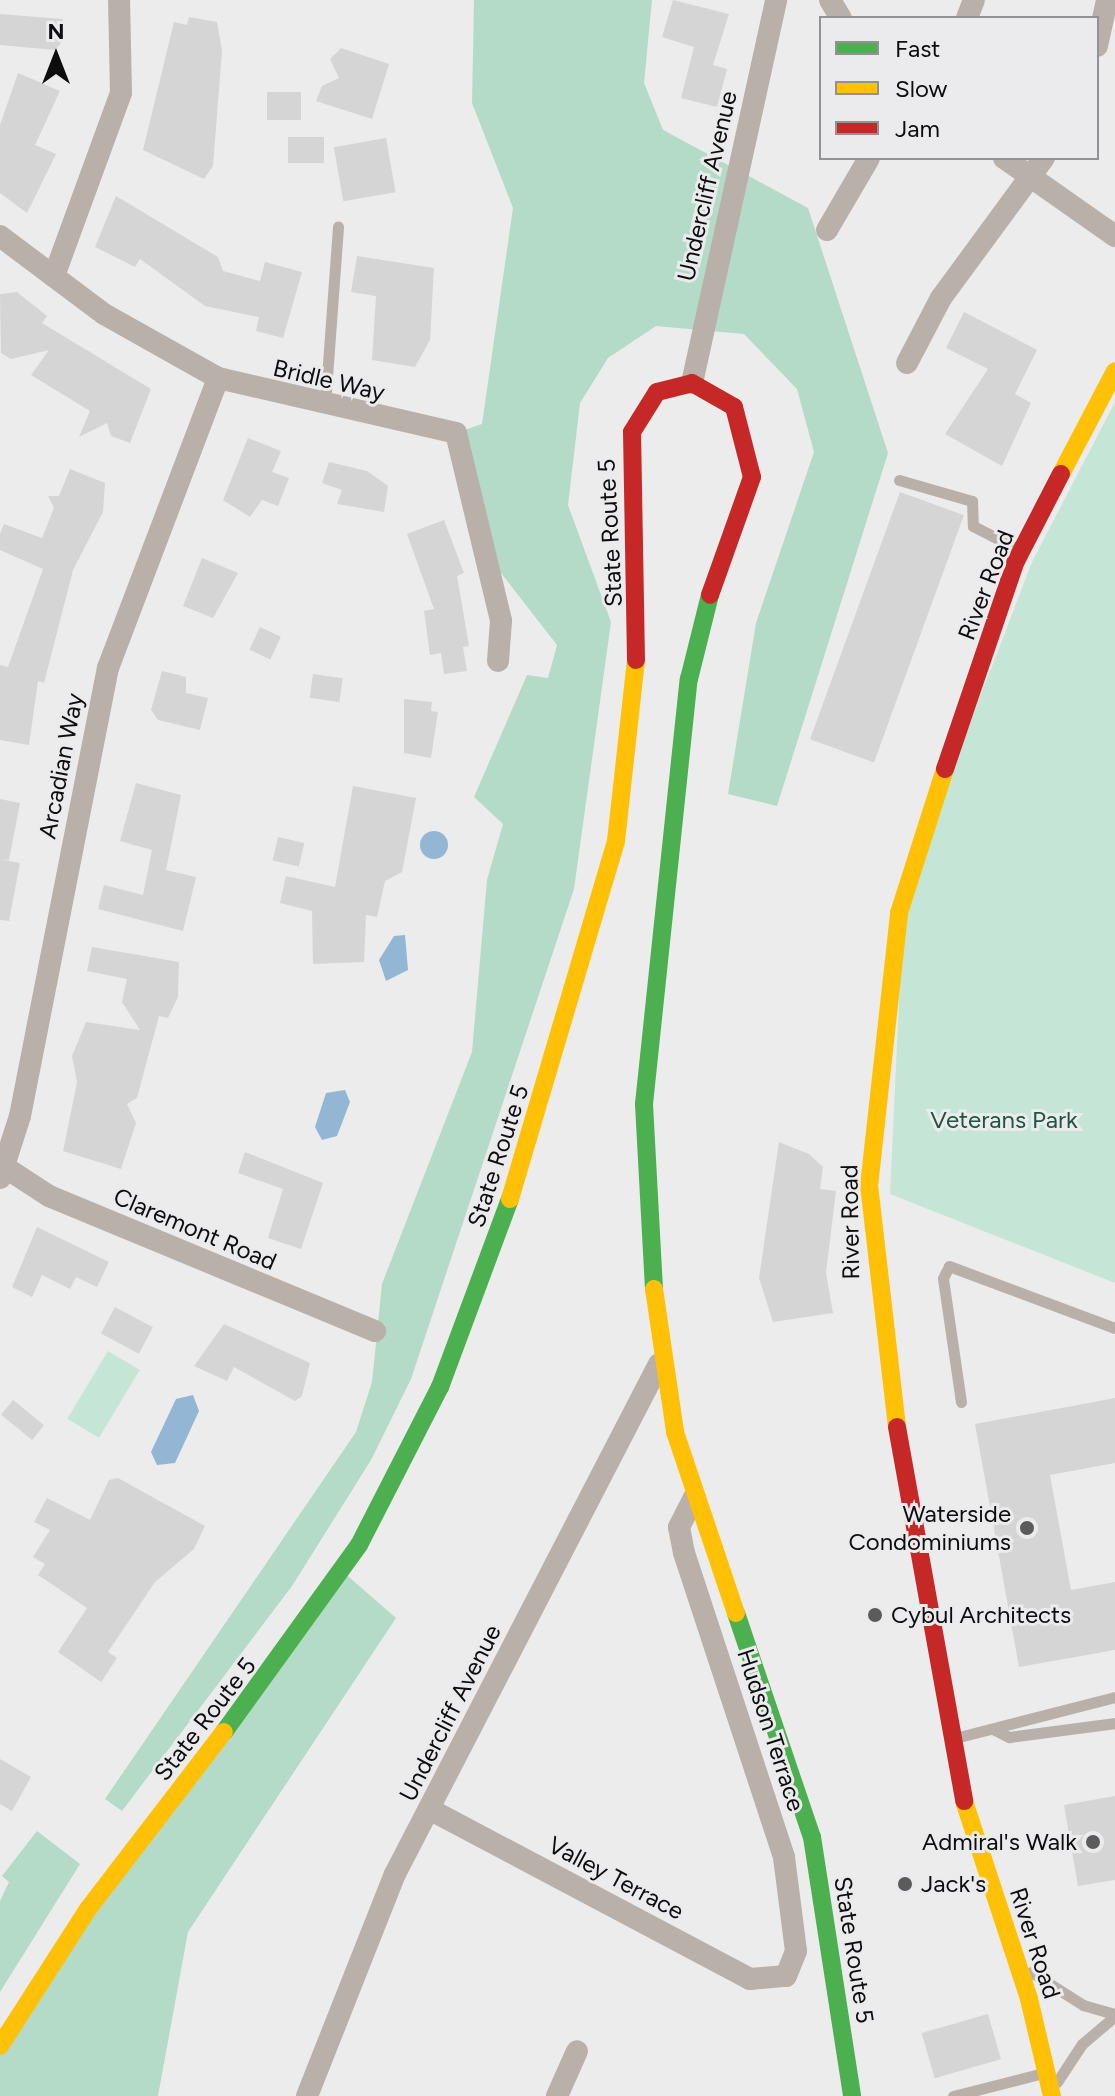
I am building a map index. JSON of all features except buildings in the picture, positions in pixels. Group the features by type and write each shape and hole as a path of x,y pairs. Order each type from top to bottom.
{"main road":[{"name":"River Road","path":"1051,2086 1017,1963 961,1792 888,1378 869,1186 899,913 1022,551 1115,371"},
{"name":"State Route 5","path":"0,2046 88,1909 303,1630 359,1545 440,1387 509,1204 616,841 640,619 632,432 657,392 692,383 734,407 752,477 710,592 689,679 644,1104 645,1232 659,1364 694,1497 804,1805 852,2096"}],"street":[{"path":"54,276 121,93 119,0"},
{"name":"Undercliff Avenue","path":"692,383 776,0"},
{"path":"1099,37 1107,0"},
{"path":"827,230 868,160"},
{"path":"1007,160 1115,236"},
{"path":"907,363 941,298 1034,179 1043,160"},
{"name":"Bridle Way","path":"0,236 104,314 218,378 325,408 456,433 501,621 498,661"},
{"name":"Arcadian Way","path":"2,1170 108,668 218,378"},
{"name":"Claremont Road","path":"2,1170 49,1196 375,1331"},
{"name":"Undercliff Avenue","path":"307,2096 375,1919 659,1364"},
{"name":"Hudson Terrace","path":"694,1497 679,1527 684,1553 784,1857 796,1951 779,1980"},
{"name":"Valley Terrace","path":"431,1810 750,1979 779,1980"},
{"path":"557,2096 577,2051"}],"lane":[{"path":"325,408 338,226"},
{"path":"899,480 972,501 973,526 1022,551"},
{"path":"961,1402 943,1278 949,1266 1115,1328"},
{"path":"951,1739 995,1730 1005,1719 1115,1697"},
{"path":"995,1730 1009,1737 1115,1723"},
{"path":"1017,1963 1083,2005 1115,2015"},
{"path":"953,2096 1051,2086 1082,2044 1115,2015"}],"green space":[{"path":"474,0 652,0 644,83 663,130 808,208 888,453 777,806 728,794 756,623 814,452 797,389 744,334 656,326 608,358 580,403 568,505 611,622 574,889 411,1379 371,1460 292,1586 122,1811 105,1799 356,1432 372,1382 382,1284 472,1052 487,880 503,824 474,797 527,675 548,678 557,645 484,551 456,433 482,424 513,208 472,103"},
{"name":"Veterans Park","path":"1115,402 1115,1283 890,1194 904,895 1032,562"},
{"path":"108,1351 140,1370 99,1438 67,1419"},
{"path":"342,1571 396,1618 188,1932 158,2096 0,2096 0,2046"},
{"path":"37,1831 80,1864 0,1992 0,1901 9,1882 2,1876"}],"water":[{"path":"434,831 444,835 448,845 444,855 434,859 424,855 420,845 424,835"},
{"path":"405,935 408,970 386,981 379,960 394,936"},
{"path":"345,1090 350,1102 337,1136 322,1140 315,1127 326,1093"},
{"path":"193,1395 199,1411 175,1463 157,1465 151,1452 176,1399"}],"traffic: fast":[{"path":"654,1289 644,1104 689,679 710,595"},
{"path":"224,1732 359,1545 440,1387 510,1199"},
{"path":"736,1613 812,1837 852,2096"}],"traffic: slow":[{"path":"1061,474 1115,371"},
{"path":"510,1199 616,841 636,660"},
{"path":"897,1427 869,1186 899,913 945,769"},
{"path":"654,1289 675,1432 736,1613"},
{"path":"0,2046 88,1909 224,1732"},
{"path":"964,1801 1029,1999 1052,2096"}],"traffic: jam":[{"path":"636,660 632,432 657,392 692,383 734,407 752,477 710,595"},
{"path":"945,769 1016,561 1061,474"},
{"path":"897,1427 964,1801"}],"place":[{"name":"Waterside Condominiums","path":"1027,1528"},
{"name":"Cybul Architects","path":"875,1615"},
{"name":"Admiral's Walk","path":"1093,1842"},
{"name":"Jack's","path":"905,1884"}]}
